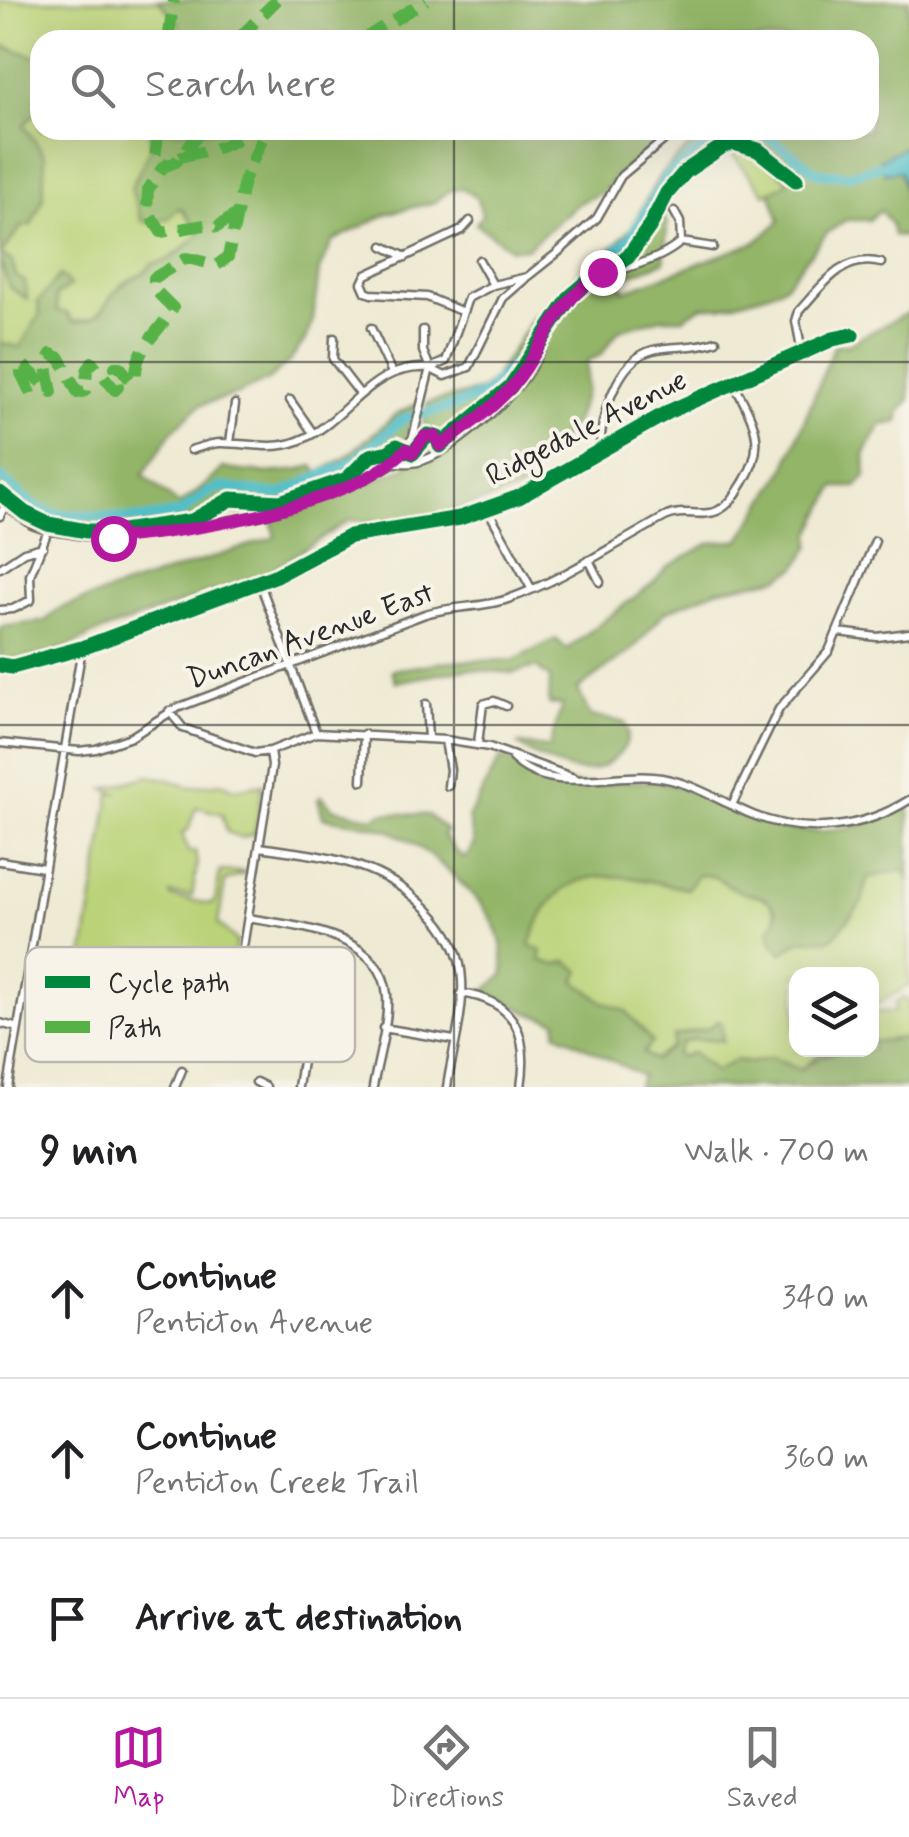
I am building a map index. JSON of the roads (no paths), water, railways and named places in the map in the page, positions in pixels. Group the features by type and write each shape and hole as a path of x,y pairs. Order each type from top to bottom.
{"street":[{"path":"430,368 445,376 472,365 504,298 583,233 597,218 620,176 664,140"},
{"path":"674,211 680,222 682,242"},
{"path":"463,312 428,297 366,292 362,284 366,275 462,230 470,221"},
{"path":"393,463 420,462 441,452 480,421 515,388 562,314 595,282 666,256 682,242 713,246"},
{"path":"383,246 406,257"},
{"path":"802,353 796,321 799,312 849,264 865,259 880,263"},
{"path":"479,260 494,285"},
{"path":"191,450 213,443 278,446 312,433 392,373 430,368 446,361 468,298 494,285 527,277"},
{"path":"372,328 392,373"},
{"path":"0,516 2,503 32,525 48,531 113,538 251,518 369,478 406,449 420,420 430,368 423,352 423,330"},
{"name":"Ridgedale Avenue","path":"0,665 12,666 82,648 260,581 350,536 460,518 519,497 670,411 833,339 852,335"},
{"path":"334,338 333,359 360,394"},
{"path":"600,452 600,430 631,363 648,352 698,348 716,340"},
{"name":"Duncan Avenue East","path":"0,743 86,751 131,736 169,711 424,614 496,602 531,588 670,514 715,512 735,496 754,464 758,449 752,419 734,384"},
{"path":"290,400 312,433"},
{"path":"230,443 235,404"},
{"path":"487,508 531,588"},
{"path":"0,610 13,609 30,600 30,574 48,531"},
{"path":"732,805 778,709 817,666 839,632 874,541"},
{"path":"0,568 24,552 44,546"},
{"path":"589,560 600,582"},
{"path":"260,581 316,733"},
{"path":"839,632 876,637 909,632"},
{"path":"32,947 82,648"},
{"path":"478,744 483,704 494,701 506,706"},
{"path":"426,704 428,738"},
{"path":"169,711 183,728 243,751 270,751 316,733 478,744 574,778 654,776 675,780 770,820 824,827 876,817 909,800"},
{"path":"362,782 364,734"},
{"path":"445,740 448,786"},
{"path":"243,947 272,766 270,751"},
{"path":"259,847 348,862 393,882 446,930 457,954 462,993 447,1087"},
{"path":"0,860 44,868"},
{"path":"248,918 317,930 353,947"},
{"path":"355,948 378,968 386,994 373,1087"},
{"path":"8,1087 25,987"},
{"path":"462,993 494,1001 516,1027 524,1048 521,1087"},
{"path":"0,1023 18,1028"},
{"path":"382,1028 454,1040"},
{"path":"298,1087 302,1062"},
{"path":"175,1087 182,1070"},
{"path":"256,1082 266,1087"}],"water":[{"path":"909,145 909,197 900,171 886,173 882,158"}],"waterway":[{"path":"0,477 35,507 54,514 143,519 181,513 221,487 278,495 352,462 403,419 486,393 526,351 571,290 630,238 666,176 715,140"},
{"path":"772,140 818,173 848,175 909,158"}]}
